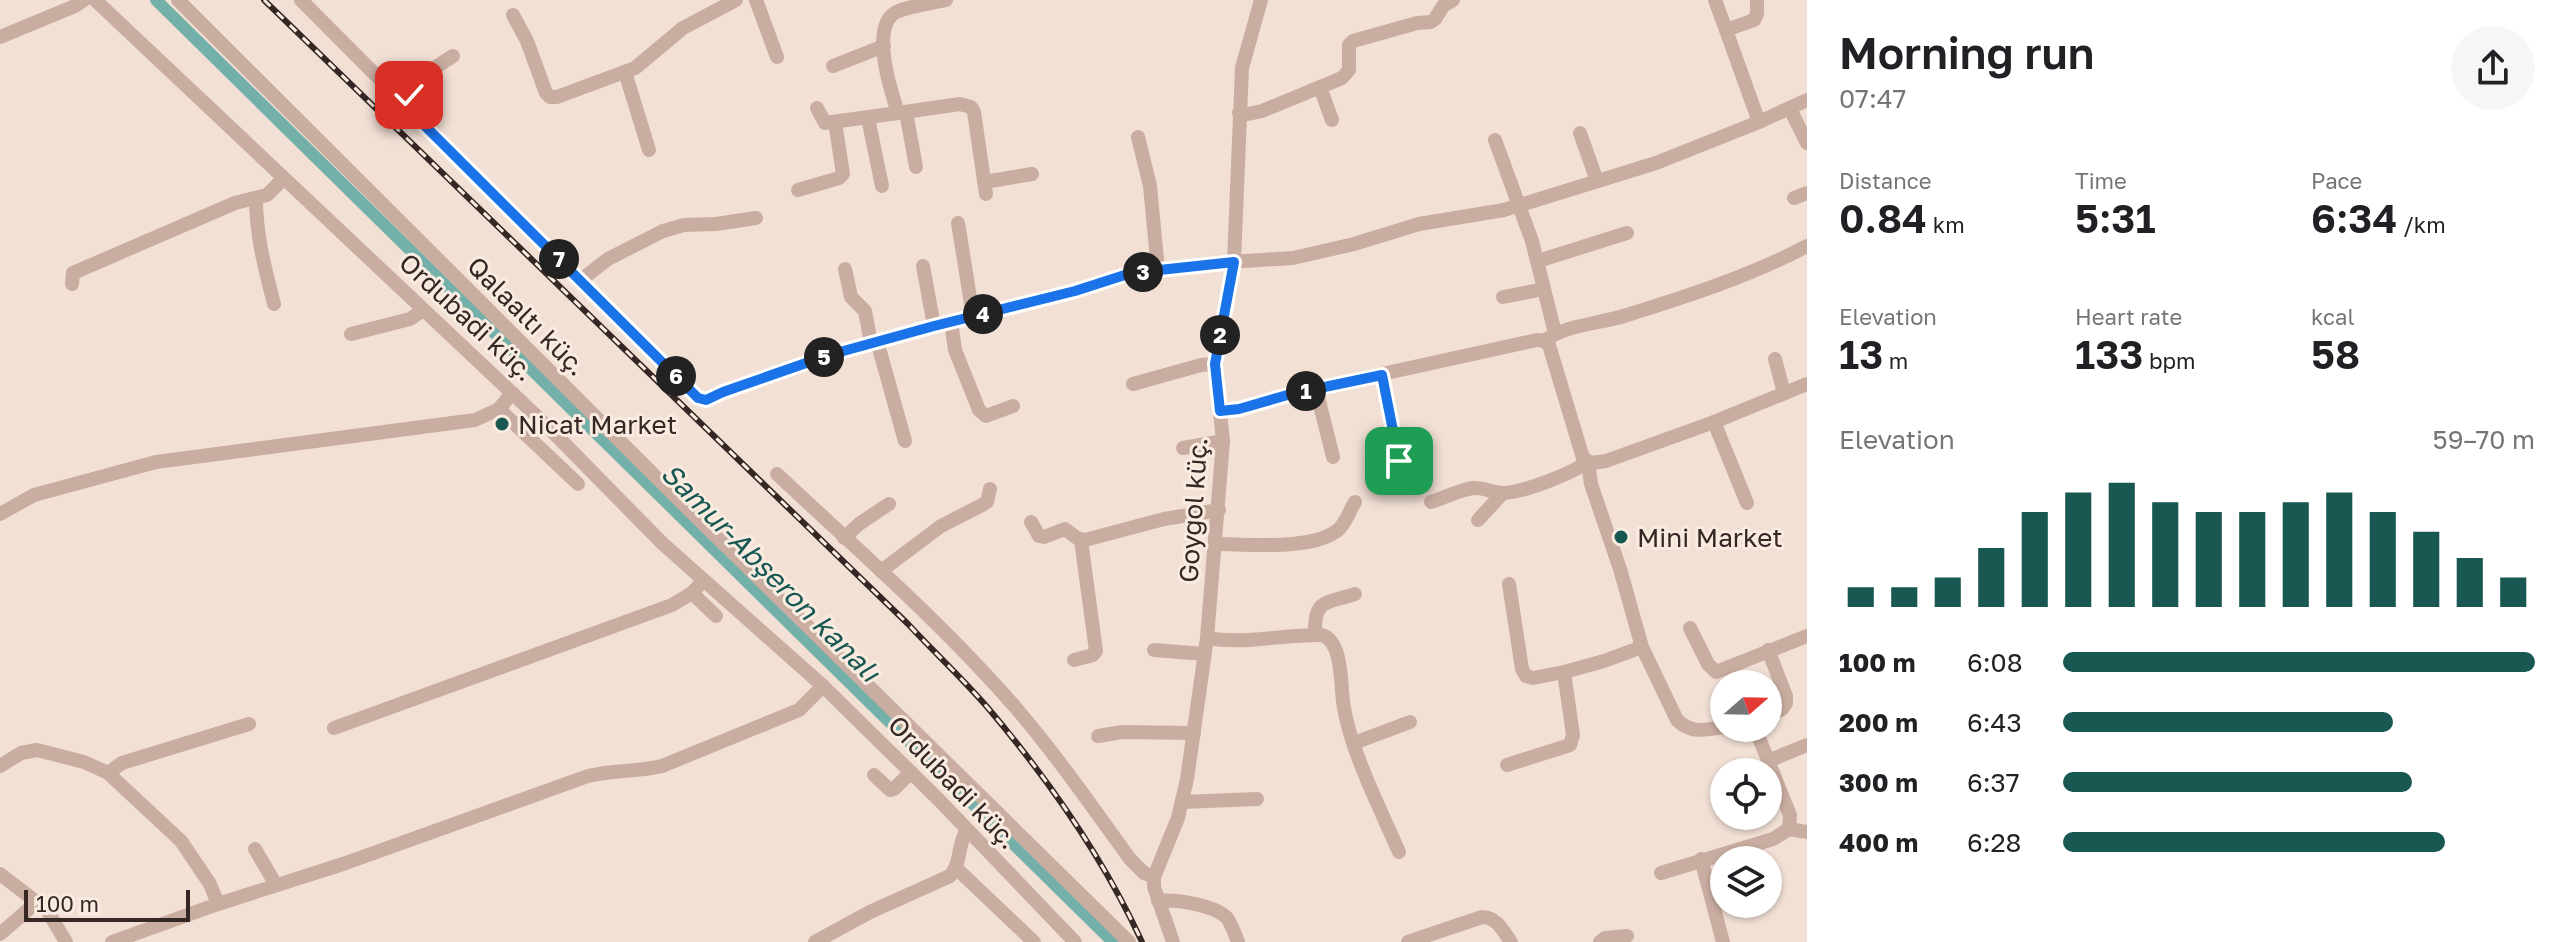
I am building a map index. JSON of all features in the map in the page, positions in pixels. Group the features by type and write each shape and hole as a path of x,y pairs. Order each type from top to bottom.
{"street":[{"path":"0,37 84,0"},
{"name":"Ordubadi küç.","path":"95,0 512,393 662,543 823,686 1075,942"},
{"name":"Qalaaltı küç.","path":"178,0 1119,939"},
{"path":"513,15 527,41 546,93 557,97 625,72 648,59 710,6 736,0"},
{"path":"756,0 777,57"},
{"name":"Goygol küç.","path":"1154,877 1182,802 1207,638 1223,441 1215,364 1234,262 1242,68 1261,0"},
{"path":"1239,113 1262,111 1347,74 1349,45 1353,41 1431,22 1443,6 1453,0"},
{"path":"1715,0 1759,122"},
{"path":"1726,30 1754,20 1757,0"},
{"path":"303,1 698,398 706,400 781,371 874,342 1085,289 1131,273 1305,256 1419,224 1520,205 1656,163 1807,100"},
{"path":"916,167 902,112 886,73 886,27 892,15 939,1"},
{"path":"833,66 884,46"},
{"path":"402,102 413,90 414,81 453,56"},
{"path":"625,72 649,150"},
{"path":"1320,87 1332,120"},
{"path":"817,108 825,123 960,104 971,107 985,188 1032,174"},
{"path":"1790,109 1807,143"},
{"path":"868,118 882,186"},
{"path":"798,190 839,178 843,174 835,122"},
{"path":"1580,133 1597,181"},
{"path":"1138,137 1150,186 1158,270"},
{"path":"1495,140 1538,261 1552,354 1580,449 1588,462 1591,484 1642,647 1677,720 1685,728 1697,731 1710,729"},
{"path":"72,284 73,273 235,203 267,195 283,179"},
{"path":"256,199 260,248 274,304"},
{"path":"581,280 608,259 672,228 756,218"},
{"path":"958,223 973,316"},
{"path":"1538,261 1627,233"},
{"path":"1220,411 1550,337 1624,316 1741,276 1807,246"},
{"path":"923,266 934,326"},
{"path":"845,269 851,297 865,311 905,441"},
{"path":"1503,297 1544,289"},
{"path":"351,334 410,319 423,310"},
{"path":"951,322 955,350 979,410 986,416 1013,406"},
{"path":"1775,359 1784,393"},
{"path":"1133,384 1215,364"},
{"path":"1382,375 1399,461"},
{"path":"1431,502 1469,489 1503,493 1565,474 1588,462 1606,461 1807,384"},
{"path":"1316,389 1333,457"},
{"path":"0,514 34,495 156,462 475,420 499,409 512,393"},
{"path":"499,409 578,484"},
{"path":"1714,422 1747,503"},
{"path":"1183,448 1223,441"},
{"path":"777,474 881,571 1017,709 1130,859 1144,873 1154,877 1158,901 1173,942"},
{"path":"881,571 941,526 987,502 990,489"},
{"path":"1478,520 1503,493"},
{"path":"1215,544 1289,543 1330,535 1339,529 1355,502"},
{"path":"844,538 889,504"},
{"path":"1081,540 1164,519 1219,510"},
{"path":"1031,522 1039,536 1065,529 1081,540 1096,651 1093,655 1074,660"},
{"path":"334,728 672,605 692,593 703,581"},
{"path":"1509,584 1522,669 1526,676 1533,678 1590,666 1642,647"},
{"path":"692,593 716,616"},
{"path":"1315,634 1314,615 1320,606 1355,594"},
{"path":"1690,628 1708,664 1716,672 1807,636"},
{"path":"1207,638 1222,641 1269,640 1315,634 1328,636 1335,647 1344,706 1354,743 1399,852"},
{"path":"1154,650 1204,654"},
{"path":"1768,650 1776,670"},
{"path":"1507,765 1570,745 1573,735 1564,672"},
{"path":"112,942 343,864 588,776 662,766 799,710 823,686"},
{"path":"1782,686 1786,703 1782,709"},
{"path":"1354,743 1410,722"},
{"path":"108,773 122,763 249,724"},
{"path":"1098,736 1122,732 1194,733"},
{"path":"1775,758 1807,745"},
{"path":"0,766 21,753 37,750 84,762 108,773 181,841 210,884 218,904"},
{"path":"874,775 890,790 911,772"},
{"path":"1782,795 1790,815 1789,829"},
{"path":"1182,802 1257,799"},
{"path":"1661,873 1773,839 1789,829 1807,832"},
{"path":"815,942 870,912 950,876 956,868 959,845 967,830"},
{"path":"255,849 276,885"},
{"path":"1701,859 1723,942"},
{"path":"956,868 1034,942"},
{"path":"0,874 47,910 66,942"},
{"path":"1158,901 1176,900 1221,913 1232,927 1238,942"},
{"path":"0,934 37,902"},
{"path":"1408,942 1482,917 1495,920 1511,942"},
{"path":"1600,942 1605,938 1627,936"}],"waterway":[{"name":"Samur-Abşeron kanalı","path":"156,0 1113,942"}],"railway":[{"path":"264,0 908,624 969,687 1032,763 1073,820 1127,910 1142,942"}],"place":[{"name":"Nicat Market","path":"502,424"},
{"name":"Mini Market","path":"1621,537"}],"route":[{"path":"409,95 402,102 698,398 706,400 829,355 1095,286 1131,273 1234,262 1215,364 1220,411 1382,375 1399,461"}]}
